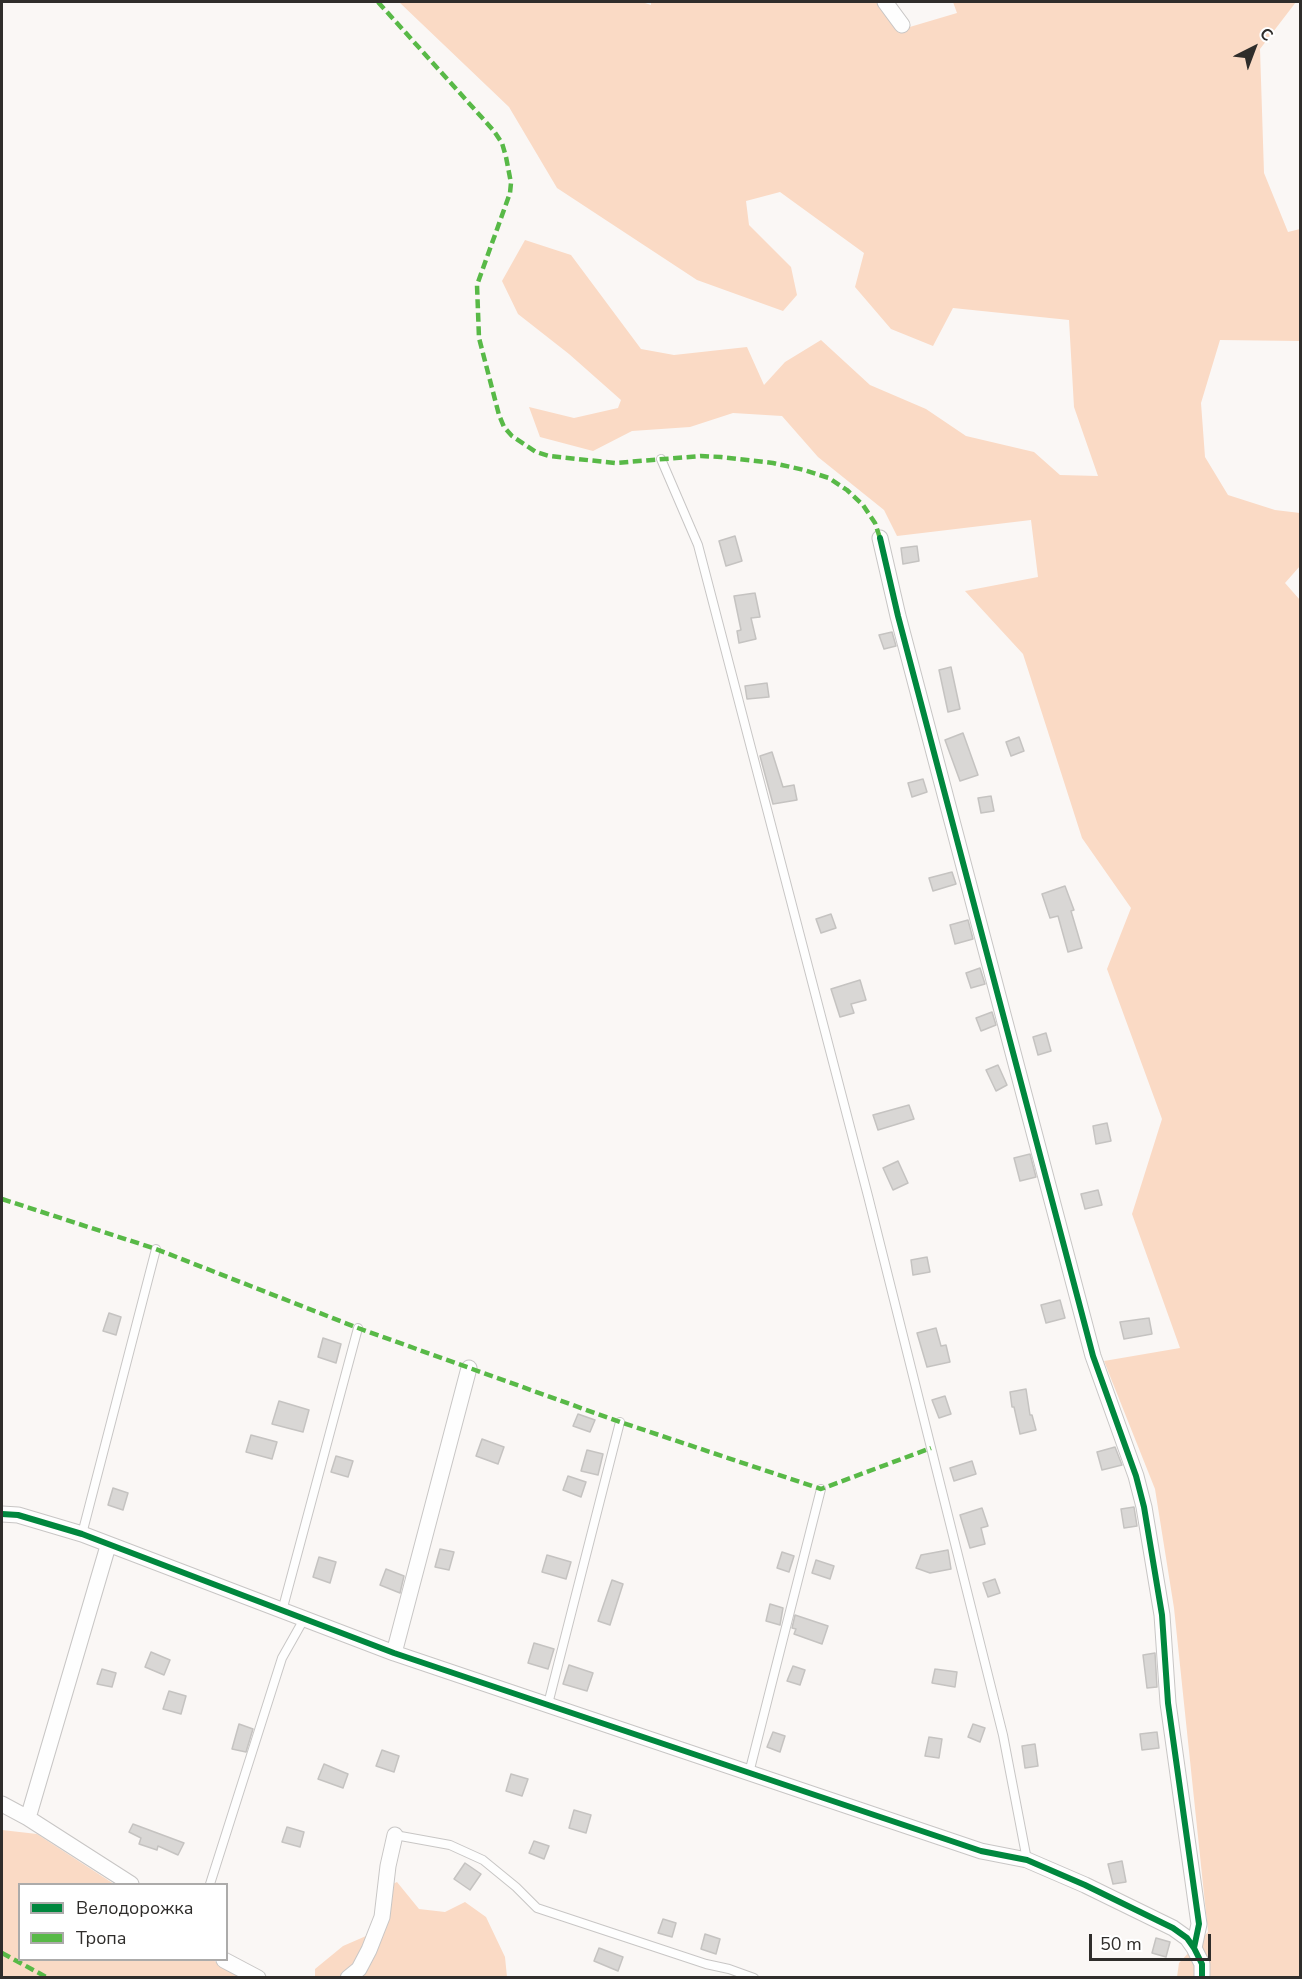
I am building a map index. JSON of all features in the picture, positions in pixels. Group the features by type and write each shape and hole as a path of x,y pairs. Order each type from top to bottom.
{"street":[{"path":"885,2 902,25"},
{"path":"880,538 898,616 1093,1356 1136,1476 1144,1507 1162,1615 1168,1703 1198,1924 1194,1948"},
{"path":"394,1653 469,1368"},
{"path":"2,1514 18,1515 82,1534 394,1653 981,1851 1027,1860 1173,1928 1187,1938 1194,1948 1202,1964 1202,1977"},
{"path":"28,1818 108,1545"},
{"path":"2,1804 28,1818 128,1883"},
{"path":"348,1977 358,1969 369,1950 382,1917 388,1866 395,1835"},
{"path":"228,1961 258,1977"}],"lane":[{"path":"661,459 698,545 868,1197 998,1712 1027,1860"},
{"path":"82,1534 156,1250"},
{"path":"282,1611 358,1328"},
{"path":"548,1704 620,1422"},
{"path":"749,1773 820,1489"},
{"path":"210,1883 282,1658 304,1619"},
{"path":"395,1835 450,1845 483,1860 537,1908 706,1964 754,1977"}],"shaded area":[{"path":"399,2 642,2 651,5 651,2 887,2 903,29 957,13 953,2 1296,2 1260,49 1264,173 1288,232 1300,229 1300,341 1220,340 1201,403 1205,457 1228,495 1275,510 1300,513 1300,566 1285,583 1300,600 1300,1977 1177,1977 1179,1963 1208,1932 1174,1608 1155,1489 1104,1361 1180,1348 1132,1214 1162,1119 1107,969 1131,908 1082,838 1023,654 965,591 1038,577 1031,520 897,536 884,510 818,457 782,416 733,413 690,427 632,431 593,451 540,437 529,407 574,418 618,408 621,400 569,354 518,314 502,281 525,240 571,255 641,349 674,355 747,347 764,385 785,362 821,340 870,385 926,409 966,436 1034,452 1060,475 1098,476 1074,407 1069,320 953,308 933,346 891,329 855,287 864,253 780,192 746,201 749,225 791,267 797,295 783,311 697,280 557,188 509,107"},
{"path":"2,1830 37,1834 112,1883 18,1883 18,1961 214,1961 250,1977 2,1977"},
{"path":"397,1882 419,1909 445,1912 465,1902 486,1917 505,1957 507,1977 315,1978 315,1969 343,1946 373,1933 378,1891"}],"building":[{"path":"735,536 742,561 726,566 719,541"},
{"path":"917,546 919,561 903,564 901,548"},
{"path":"755,593 760,617 751,618 756,639 739,643 737,631 741,630 734,596"},
{"path":"892,632 896,646 884,649 879,635"},
{"path":"951,667 960,709 948,712 939,670"},
{"path":"767,683 769,697 747,699 745,686"},
{"path":"963,733 978,775 960,781 945,740"},
{"path":"1019,737 1024,751 1011,756 1006,742"},
{"path":"772,752 783,787 794,785 797,800 773,804 760,756"},
{"path":"923,779 927,792 912,797 908,783"},
{"path":"991,796 994,811 981,813 978,798"},
{"path":"952,872 956,884 933,891 929,878"},
{"path":"1065,886 1074,910 1071,911 1082,948 1068,952 1058,916 1050,918 1042,894"},
{"path":"831,914 836,928 821,933 816,919"},
{"path":"968,920 973,939 955,944 950,925"},
{"path":"980,968 985,984 971,988 966,973"},
{"path":"860,980 866,1000 851,1004 854,1013 840,1017 831,989"},
{"path":"992,1012 996,1025 981,1031 976,1018"},
{"path":"1046,1033 1051,1051 1038,1055 1033,1037"},
{"path":"998,1065 1007,1085 996,1091 986,1070"},
{"path":"909,1105 914,1119 878,1130 873,1115"},
{"path":"1107,1123 1111,1141 1096,1144 1093,1126"},
{"path":"1030,1154 1036,1177 1020,1181 1014,1158"},
{"path":"898,1161 908,1183 893,1190 883,1168"},
{"path":"1098,1190 1102,1205 1085,1209 1081,1194"},
{"path":"927,1257 930,1272 913,1275 911,1260"},
{"path":"1060,1300 1065,1318 1046,1323 1041,1305"},
{"path":"109,1313 121,1317 116,1335 103,1331"},
{"path":"1149,1318 1152,1334 1124,1339 1120,1322"},
{"path":"936,1328 941,1346 946,1345 950,1362 927,1367 917,1333"},
{"path":"323,1338 341,1344 336,1363 318,1357"},
{"path":"1026,1389 1030,1415 1032,1415 1036,1430 1020,1434 1010,1392"},
{"path":"945,1396 951,1414 939,1418 932,1400"},
{"path":"279,1401 309,1410 303,1432 272,1424"},
{"path":"578,1414 595,1420 590,1432 573,1426"},
{"path":"251,1435 277,1442 272,1459 246,1452"},
{"path":"482,1439 504,1447 498,1464 476,1456"},
{"path":"1115,1447 1122,1465 1102,1470 1097,1452"},
{"path":"587,1450 603,1454 598,1475 581,1471"},
{"path":"336,1456 353,1461 348,1477 331,1472"},
{"path":"972,1461 976,1474 954,1481 950,1468"},
{"path":"568,1476 586,1482 581,1497 563,1490"},
{"path":"113,1488 128,1493 123,1510 108,1505"},
{"path":"1134,1507 1137,1526 1124,1528 1121,1509"},
{"path":"982,1508 988,1526 981,1528 985,1544 970,1548 960,1515"},
{"path":"440,1549 454,1552 449,1570 435,1567"},
{"path":"948,1550 951,1569 930,1573 916,1568 921,1555"},
{"path":"782,1552 794,1556 789,1572 777,1568"},
{"path":"547,1555 571,1562 566,1579 542,1572"},
{"path":"319,1557 336,1562 330,1583 313,1577"},
{"path":"816,1560 834,1566 830,1579 812,1573"},
{"path":"386,1569 404,1576 400,1593 380,1585"},
{"path":"995,1579 1000,1593 988,1597 983,1583"},
{"path":"612,1580 623,1584 610,1625 598,1621"},
{"path":"770,1604 783,1608 780,1625 766,1621"},
{"path":"795,1615 828,1626 822,1644 794,1634 796,1629 792,1628"},
{"path":"534,1643 554,1649 548,1669 528,1663"},
{"path":"151,1652 170,1660 164,1675 145,1667"},
{"path":"1155,1653 1157,1687 1147,1688 1143,1655"},
{"path":"569,1665 593,1673 587,1691 563,1684"},
{"path":"793,1666 805,1670 800,1685 787,1681"},
{"path":"102,1669 116,1673 112,1687 97,1684"},
{"path":"935,1669 957,1672 955,1687 932,1683"},
{"path":"169,1691 186,1696 181,1714 163,1709"},
{"path":"239,1724 253,1729 246,1752 232,1749"},
{"path":"973,1724 985,1728 980,1742 968,1737"},
{"path":"773,1732 785,1736 780,1752 767,1747"},
{"path":"1157,1732 1159,1748 1142,1750 1140,1734"},
{"path":"929,1737 942,1739 939,1758 925,1756"},
{"path":"1035,1744 1038,1766 1025,1768 1022,1746"},
{"path":"382,1750 399,1756 394,1772 376,1766"},
{"path":"324,1764 348,1774 343,1788 318,1779"},
{"path":"511,1774 528,1779 522,1796 506,1791"},
{"path":"574,1810 591,1815 586,1833 569,1828"},
{"path":"133,1824 184,1843 178,1855 158,1846 157,1850 139,1844 141,1838 129,1832"},
{"path":"287,1827 304,1832 300,1847 282,1842"},
{"path":"534,1841 549,1846 544,1859 529,1853"},
{"path":"1122,1861 1126,1882 1113,1884 1108,1864"},
{"path":"465,1863 481,1874 470,1890 454,1879"},
{"path":"663,1919 676,1923 672,1937 658,1933"},
{"path":"705,1934 720,1939 716,1954 701,1949"},
{"path":"1156,1938 1170,1942 1166,1957 1152,1953"},
{"path":"599,1948 623,1957 618,1971 594,1961"}],"marked path":[{"path":"378,2 494,131 502,143 511,183 510,193 477,285 479,338 499,415 504,427 512,436 536,452 549,456 615,463 701,456 721,457 773,463 804,470 829,478 847,490 863,505 875,523 880,538"},
{"path":"2,1199 156,1249 358,1328 620,1422 821,1489 931,1448"},
{"path":"2,1953 48,1978"}],"cycle path":[{"path":"880,538 898,616 1093,1356 1136,1476 1144,1507 1162,1615 1168,1703 1199,1924 1194,1948"},
{"path":"2,1514 18,1515 82,1534 394,1653 981,1851 1027,1860 1085,1885 1173,1928 1187,1938 1194,1948 1202,1964 1202,1978"}]}
